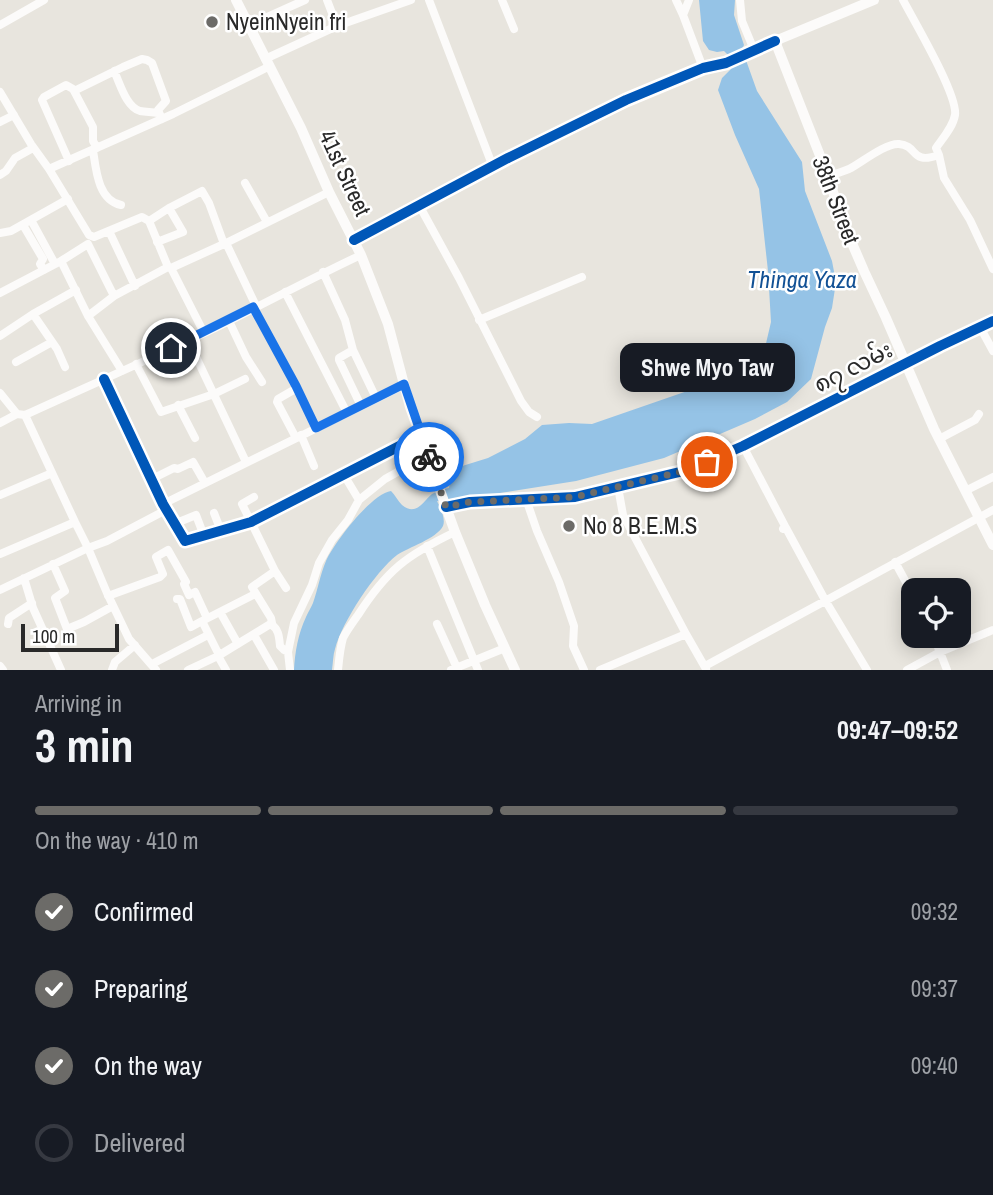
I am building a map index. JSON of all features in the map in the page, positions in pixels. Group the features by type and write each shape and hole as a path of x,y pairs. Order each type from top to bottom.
{"main road":[{"name":"41st Street","path":"236,0 361,255 388,324 404,384 455,533 513,670"},
{"path":"775,41 874,0"},
{"name":"38th Street","path":"775,41 828,176 842,220 919,397 993,545"}],"street":[{"path":"0,24 44,0"},
{"path":"249,25 305,0"},
{"path":"327,0 337,26"},
{"path":"49,169 95,149 337,26 411,0"},
{"path":"429,0 492,167"},
{"path":"502,0 514,29"},
{"path":"676,0 703,68"},
{"path":"683,15 689,0"},
{"path":"740,0 742,21 751,51"},
{"path":"904,0 946,83 954,106 953,121 936,148 944,178 970,220 993,270"},
{"path":"354,240 626,100 703,68 726,63 775,41"},
{"path":"74,91 142,59 147,60 152,63 166,102 158,110 160,116"},
{"path":"114,71 135,109 160,116"},
{"path":"69,161 42,100 66,85 74,91 93,127 97,177 101,187 114,203 121,205"},
{"path":"0,92 89,235 114,296"},
{"path":"0,122 14,115"},
{"path":"828,176 851,168 869,156 896,144 908,148 922,159 939,155"},
{"path":"0,175 15,158 33,148"},
{"path":"245,183 267,222"},
{"path":"149,221 202,191 255,307 316,428"},
{"path":"88,316 114,296 329,192"},
{"path":"0,225 4,233 68,199"},
{"path":"419,205 521,401 537,417"},
{"path":"158,242 183,232 169,208"},
{"path":"0,293 58,262 90,241 142,217 149,221 169,268 204,333"},
{"path":"32,220 122,371"},
{"path":"23,225 43,259 40,264 44,270"},
{"path":"109,231 135,286"},
{"path":"0,423 204,333 361,255"},
{"path":"323,272 345,320 353,350 376,398"},
{"path":"479,320 583,277"},
{"path":"0,336 76,290"},
{"path":"285,292 347,413"},
{"path":"33,314 65,367"},
{"path":"229,321 246,357 262,382"},
{"name":"၈၇ လမ်း","path":"446,506 470,502 575,497 688,470 743,446 993,321"},
{"path":"980,327 993,351"},
{"path":"188,340 246,462"},
{"path":"16,362 52,342"},
{"path":"353,350 339,360 361,406"},
{"path":"136,364 160,412 214,394 245,379"},
{"path":"104,379 165,507 185,541 251,522 421,435"},
{"path":"0,590 107,541 205,483 404,384"},
{"path":"298,388 278,399 278,402 314,466"},
{"path":"0,393 21,414 52,473 129,639 154,667 208,635"},
{"path":"178,405 195,438"},
{"path":"939,439 975,420 979,414"},
{"path":"743,446 783,529 867,670"},
{"path":"290,670 288,652 294,624 319,563 332,540 359,500 385,479 428,455"},
{"path":"152,479 193,462 205,483"},
{"path":"0,495 52,473"},
{"path":"344,475 359,500"},
{"path":"965,491 993,477"},
{"path":"618,487 623,515 685,634 706,668 825,600 993,510"},
{"path":"254,497 242,504 286,588"},
{"path":"526,499 574,626 572,642 584,670"},
{"path":"214,513 221,531"},
{"path":"174,524 197,515 204,536"},
{"path":"0,554 75,522"},
{"path":"338,670 344,637 373,592 392,571 412,555 455,533"},
{"path":"427,546 478,670"},
{"path":"108,596 160,577 163,574 156,556 168,550 186,582 184,584 188,595 195,592 208,635 225,670"},
{"path":"895,562 904,578"},
{"path":"53,564 65,591 55,599 67,629 113,606"},
{"path":"275,571 252,587 271,618 271,624 277,630 280,646 288,652"},
{"path":"24,578 61,670"},
{"path":"177,599 180,599 191,627 255,594"},
{"path":"8,625 11,616 32,603"},
{"path":"220,612 238,644"},
{"path":"188,670 218,656 271,624"},
{"path":"437,624 457,669 505,648"},
{"path":"907,670 922,666 940,652 993,629"},
{"path":"600,670 685,634"},
{"path":"254,635 274,670"},
{"path":"112,670 115,662 135,645"},
{"path":"938,648 947,670"},
{"path":"0,666 3,670"}],"water":[{"name":"Thinga Yaza","path":"699,0 735,0 734,15 744,45 742,49 757,91 802,162 805,191 832,261 836,282 832,308 811,379 787,402 755,419 664,458 576,481 453,503 437,501 444,523 440,531 397,555 370,585 339,638 334,651 332,670 294,670 299,636 326,561 354,520 383,494 391,491 402,505 416,508 432,494 449,488 451,477 459,467 488,458 525,439 542,425 592,424 722,379 744,365 759,360 764,352 771,322 759,189 718,90 722,78 731,69 728,55 724,51 709,50 703,41"}],"cycle path":[{"path":"354,240 508,158 626,100 703,68 726,63 775,41"},
{"path":"446,507 470,502 575,497 688,470 743,446 993,321"},
{"path":"104,379 163,504 185,541 251,522 421,435"}],"way so far":[{"path":"429,457 446,507 470,502 575,497 688,470 707,462"}],"place":[{"name":"NyeinNyein fri","path":"212,22"},
{"name":"Shwe Myo Taw","path":"707,462"},
{"name":"No 8 B.E.M.S","path":"569,526"}],"route":[{"path":"171,348 253,307 316,428 404,384 429,457"}]}
